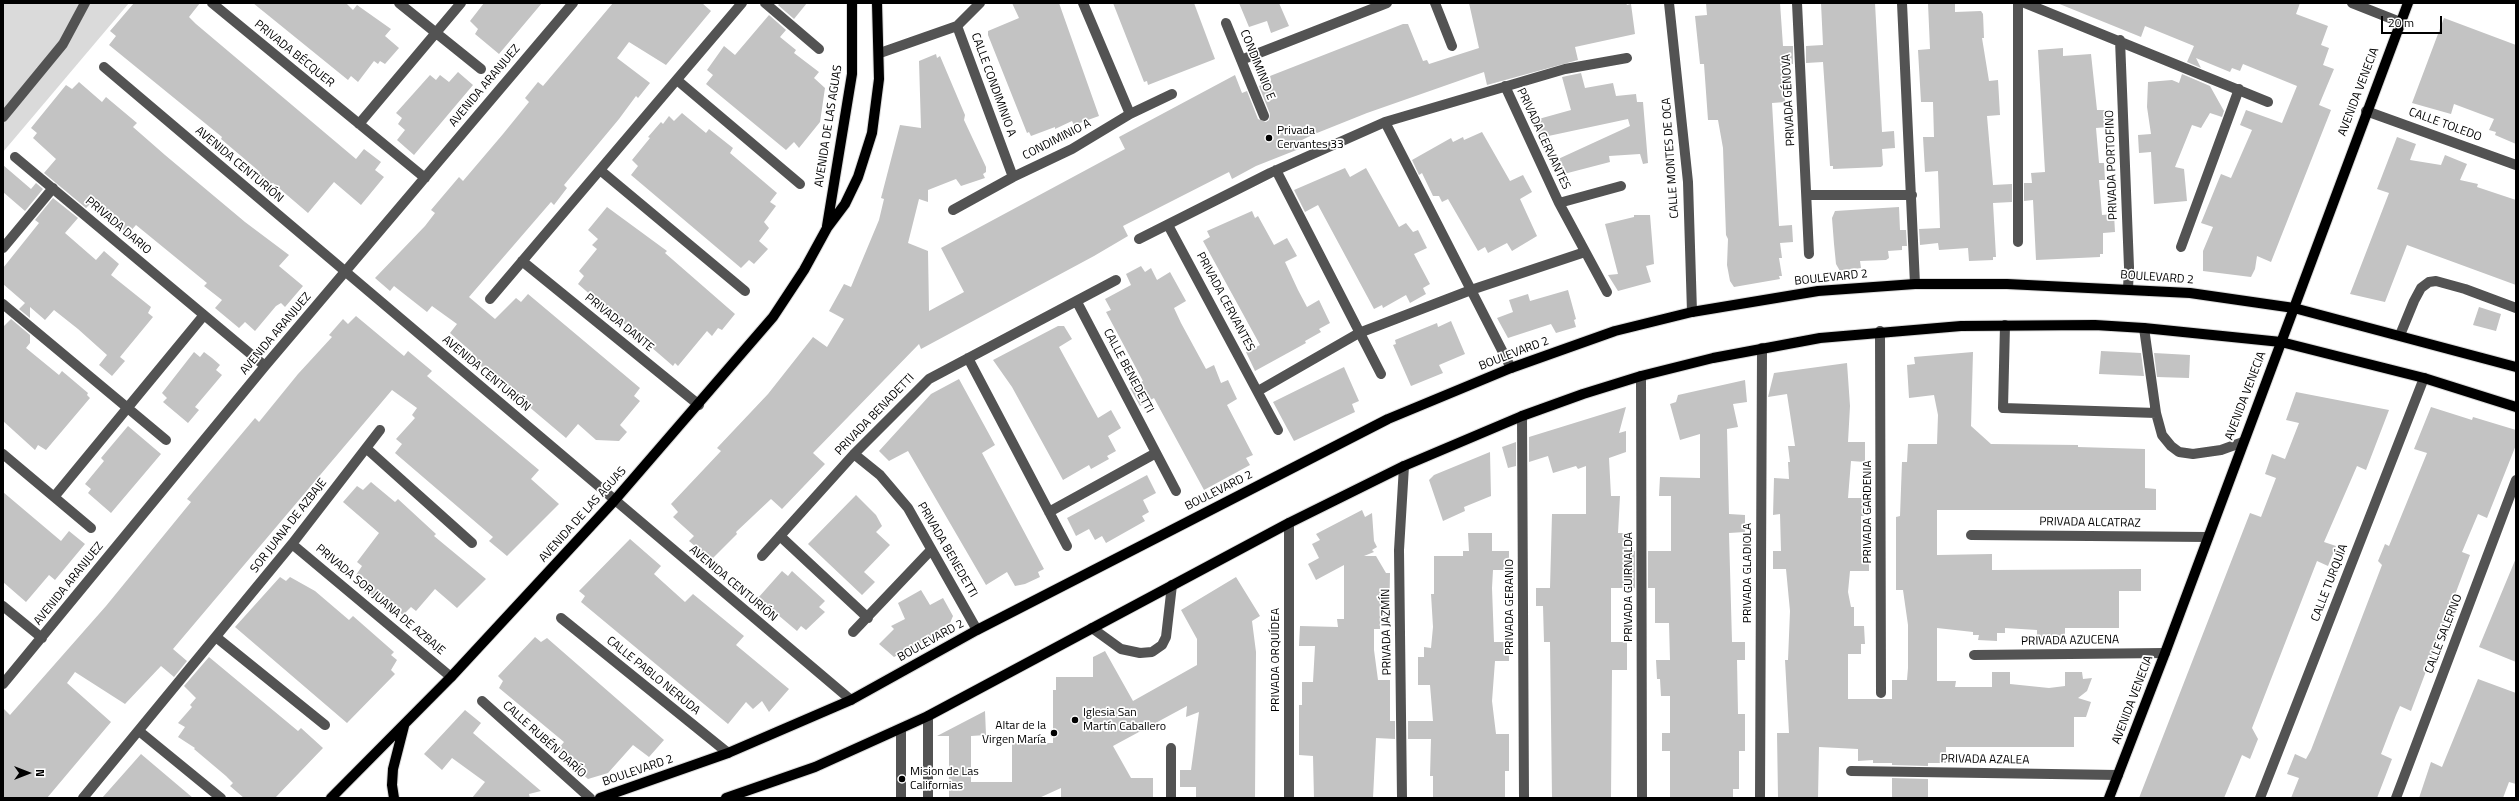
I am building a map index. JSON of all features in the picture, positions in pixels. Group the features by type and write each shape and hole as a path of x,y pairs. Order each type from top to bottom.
{"main road":[{"name":"AVENIDA DE LAS AGUAS","path":"827,228 852,74 852,3"},
{"name":"AVENIDA DE LAS AGUAS","path":"331,798 451,677 614,501 699,405 773,317 804,270 827,228 845,204 858,177 872,133 879,79 880,53 877,3"},
{"name":"AVENIDA VENECIA","path":"2108,798 2165,654 2366,111 2408,3"},
{"name":"BOULEVARD 2","path":"600,798 728,754 851,700 977,630 1388,419 1511,368 1616,331 1692,312 1818,291 1915,284 2007,284 2128,289 2235,298 2294,308 2516,367"},
{"path":"726,798 815,767 928,716 1289,523 1404,466 1522,416 1641,376 1762,348 1820,338 1880,331 2005,325 2144,328 2281,342 2424,378 2516,407"},
{"path":"394,798 392,785 393,770 405,724"}],"street":[{"path":"3,118 63,44 85,3"},
{"name":"PRIVADA BÉCQUER","path":"212,3 425,178"},
{"path":"399,3 480,69"},
{"path":"359,124 461,3"},
{"name":"AVENIDA ARANJUEZ","path":"3,684 266,366 573,3"},
{"path":"490,299 742,3"},
{"path":"765,3 819,49"},
{"path":"880,53 958,26 980,3"},
{"path":"1083,3 1130,114"},
{"path":"1241,60 1387,3"},
{"path":"1435,3 1452,46"},
{"name":"CALLE MONTES DE OCA","path":"1669,3 1688,182 1692,312"},
{"name":"PRIVADA GÉNOVA","path":"1797,3 1809,254"},
{"path":"1902,3 1915,284"},
{"path":"2018,3 2018,242"},
{"path":"2025,3 2120,40 2268,102"},
{"path":"2352,3 2400,22"},
{"name":"CONDIMINIO E","path":"1226,23 1264,116"},
{"name":"CALLE CONDIMINIO A","path":"958,26 1013,177"},
{"name":"PRIVADA PORTOFINO","path":"2120,40 2129,267 2128,289"},
{"name":"PRIVADA CERVANTES","path":"1138,239 1276,170 1385,122 1565,69 1627,58"},
{"name":"AVENIDA CENTURIÓN","path":"104,67 614,501 851,700"},
{"path":"677,80 800,184"},
{"name":"PRIVADA CERVANTES","path":"1505,86 1558,203 1607,292"},
{"path":"2181,247 2239,89"},
{"name":"CONDIMINIO A","path":"953,210 1013,177 1072,149 1130,114 1172,94"},
{"name":"CALLE TOLEDO","path":"2366,111 2516,164"},
{"path":"1385,122 1511,368"},
{"name":"PRIVADA DARIO","path":"15,157 266,366"},
{"path":"600,170 745,291"},
{"path":"1276,170 1381,374"},
{"name":"PRIVADA CERVANTES","path":"1558,203 1621,186"},
{"path":"3,248 53,188"},
{"path":"1807,195 1912,195"},
{"name":"PRIVADA CERVANTES","path":"1168,225 1278,430"},
{"path":"1258,391 1359,333 1471,290 1585,252"},
{"name":"PRIVADA DANTE","path":"522,261 699,405"},
{"name":"PRIVADA BENADETTI","path":"762,556 854,454 929,379 1116,280"},
{"path":"2400,335 2421,288 2429,282 2436,281 2465,289 2516,308"},
{"name":"CALLE BENEDETTI","path":"1077,302 1176,491"},
{"path":"3,304 166,440"},
{"path":"54,497 204,315"},
{"path":"2005,325 2004,408 2156,413"},
{"path":"2144,328 2156,413 2162,435 2171,446 2179,452 2207,453 2243,442"},
{"name":"PRIVADA GARDENIA","path":"1880,331 1881,693"},
{"name":"PRIVADA GLADIOLA","path":"1760,798 1762,348"},
{"path":"968,358 1067,546"},
{"name":"PRIVADA GUIRNALDA","path":"1641,376 1642,798"},
{"name":"CALLE TURQUÍA","path":"2260,798 2424,378"},
{"name":"PRIVADA GERANIO","path":"1522,416 1524,798"},
{"name":"SOR JUANA DE AZBAJE","path":"83,798 292,544 380,430"},
{"path":"366,448 472,543"},
{"path":"1049,512 1156,453"},
{"path":"3,454 91,528"},
{"name":"PRIVADA BENEDETTI","path":"854,454 880,475 908,508 977,630"},
{"name":"PRIVADA JAZMÍN","path":"1402,798 1399,550 1404,466"},
{"name":"CALLE SALERNO","path":"2396,798 2516,480"},
{"name":"PRIVADA ORQUÍDEA","path":"1289,523 1289,798"},
{"name":"PRIVADA ALCATRAZ","path":"1971,535 2208,537"},
{"path":"780,536 868,618"},
{"name":"PRIVADA SOR JUANA DE AZBAJE","path":"292,544 451,677"},
{"path":"853,632 868,618 931,550"},
{"path":"1092,628 1121,649 1140,653 1152,652 1162,645 1166,637 1172,585"},
{"path":"3,606 42,638"},
{"name":"CALLE PABLO NERUDA","path":"561,618 728,754"},
{"path":"216,637 325,725"},
{"name":"PRIVADA AZUCENA","path":"1974,655 2165,654"},
{"name":"CALLE RUBÉN DARÍO","path":"482,701 590,798"},
{"path":"928,716 928,798"},
{"path":"900,729 901,798"},
{"path":"139,731 221,798"},
{"path":"1171,748 1171,798"},
{"name":"PRIVADA AZALEA","path":"1851,771 2118,775"}],"shaded area":[{"path":"3,3 129,3 3,152"}],"building":[{"path":"134,3 200,3 189,17 196,24 356,159 364,149 381,162 375,170 384,177 361,205 334,182 308,213 273,183 268,186 257,176 260,172 221,139 222,137 109,45 116,36 110,31"},
{"path":"253,3 346,3 353,10 357,5 391,29 385,36 399,48 385,64 380,61 378,64 374,61 358,82 351,76 348,80"},
{"path":"484,3 542,3 499,54 475,34 478,29 470,21"},
{"path":"613,3 702,3 711,11 666,65 629,42 617,58 650,83 638,98 636,96 619,119 564,185 567,188 554,205 551,202 469,297 495,319 516,298 521,302 528,294 640,388 634,396 640,401 620,425 627,432 619,441 596,440 578,424 566,438 470,357 473,353 450,333 457,324 432,306 427,312 394,286 390,291 375,278 425,226 435,213 431,210 459,177 463,181 503,134 529,102 525,98 538,82 543,86"},
{"path":"780,3 807,3 794,19 778,5"},
{"path":"1012,3 1059,3 1099,116 1074,125 1072,121 1055,129 1055,127 1031,136 1029,132 1027,133 988,35 988,31 1019,18"},
{"path":"1113,3 1194,3 1215,59 1148,85 1147,81 1144,82"},
{"path":"1239,3 1279,3 1289,26 1271,33 1267,21 1249,27"},
{"path":"1469,3 1626,3 1627,5 1631,4 1635,34 1575,47 1578,60 1487,85 1484,72 1367,113 1312,135 1296,143 1299,149 1256,166 1232,179 1229,172 1123,226 1128,236 1094,256 921,349 919,344 813,453 825,464 782,509 771,499 736,532 737,534 711,560 689,541 694,536 673,517 678,512 671,504 721,451 717,448 768,394 813,337 827,347 844,319 829,311 844,284 851,287 879,220 884,199 881,198 900,125 921,128 919,61 936,54 937,58 940,56 965,115 964,120 986,167 986,172 983,174 985,178 961,186 956,179 928,190 928,202 919,199 908,243 928,251 929,311 964,292 941,248 1125,149 1119,137 1235,75 1242,93 1247,91 1258,119 1266,122 1269,120 1270,114 1259,86 1271,80 1270,76 1403,24 1408,24 1423,61 1427,60 1429,64 1479,48"},
{"path":"1706,3 1780,3 1783,46 1793,46 1793,64 1783,64 1785,102 1772,103 1779,226 1792,225 1793,242 1780,243 1782,258 1779,258 1782,276 1779,276 1780,279 1734,287 1730,281 1727,265 1728,239 1726,235 1723,148 1718,120 1708,120 1704,64 1700,64 1695,16 1707,15"},
{"path":"1821,3 1875,3 1882,132 1894,131 1895,148 1882,149 1883,165 1881,167 1833,169 1833,166 1830,166 1823,62 1806,63 1806,46 1823,45"},
{"path":"1928,3 1955,3 1955,12 1981,11 1983,14 1984,38 1982,38 1989,81 1998,80 2000,115 1987,116 1993,185 2012,184 2012,202 1993,203 1996,257 1993,257 1993,260 1969,261 1968,248 1939,250 1938,243 1920,245 1919,229 1940,228 1938,171 1925,172 1923,137 1934,137 1933,102 1921,102 1918,50 1930,49"},
{"path":"2057,3 2300,3 2296,14 2328,26 2321,45 2329,48 2323,65 2334,69 2319,105 2331,110 2271,262 2257,256 2255,269 2251,277 2203,271 2203,251 2213,227 2201,223 2221,174 2231,178 2252,130 2240,125 2246,110 2282,123 2297,86 2243,64 2240,71 2232,68 2230,72 2196,58 2201,68 2187,62 2194,46 2145,26 2141,37"},
{"path":"769,15 786,30 780,37 796,50 794,53 819,72 814,78 825,88 820,122 799,148 794,142 786,150 706,84 713,75 707,70 724,46 735,55"},
{"path":"2444,18 2516,45 2516,144 2495,135 2496,132 2489,130 2494,119 2454,104 2451,114 2412,103"},
{"path":"2063,48 2063,56 2091,54 2097,110 2108,110 2109,127 2096,128 2099,163 2104,163 2105,180 2099,180 2102,215 2114,214 2115,232 2103,233 2103,254 2100,254 2100,257 2036,260 2033,200 2024,201 2024,183 2032,183 2031,173 2045,172 2038,50"},
{"path":"458,72 473,85 414,155 397,140 405,130 398,124 402,118 396,113 430,75 436,80 440,75 449,82"},
{"path":"1581,73 1585,88 1613,83 1616,96 1636,94 1637,102 1643,102 1648,163 1643,164 1640,154 1609,156 1610,162 1560,175 1556,160 1630,126 1628,119 1539,138 1535,120 1571,110 1562,77"},
{"path":"2182,74 2210,86 2224,111 2222,117 2210,113 2201,128 2192,125 2175,167 2184,169 2187,201 2154,204 2151,152 2139,153 2138,135 2151,134 2147,107 2148,82 2172,80 2179,83"},
{"path":"79,82 102,102 106,97 137,123 133,127 165,155 245,222 289,255 279,266 303,286 285,307 281,303 276,306 255,331 245,322 239,328 215,308 222,300 204,286 207,283 136,225 128,234 91,203 86,208 44,173 56,159 33,138 37,133 31,128 66,85 72,89"},
{"path":"682,113 706,133 709,129 733,148 730,153 777,193 770,202 776,206 764,222 769,228 759,241 768,249 754,264 749,260 741,268 631,175 638,166 632,160 650,138 648,137 661,122 663,124 669,116 674,121"},
{"path":"1482,132 1510,181 1523,175 1532,192 1520,199 1537,236 1512,251 1507,243 1488,253 1485,247 1478,251 1448,199 1442,202 1439,196 1433,196 1422,173 1419,175 1412,160 1451,138 1453,142 1463,137 1464,140"},
{"path":"2397,137 2416,144 2410,160 2441,165 2445,155 2467,164 2460,180 2478,184 2477,187 2516,200 2516,285 2407,245 2385,302 2350,294 2389,193 2377,189"},
{"path":"3,165 31,189 36,183 43,189 25,211 3,192"},
{"path":"1345,168 1350,177 1366,168 1399,227 1406,223 1413,232 1418,230 1427,248 1414,254 1430,284 1423,288 1426,294 1410,303 1406,295 1383,308 1382,305 1374,309 1318,205 1305,212 1294,190"},
{"path":"53,198 78,218 65,233 96,260 104,251 119,264 111,275 151,307 148,313 153,317 120,357 125,361 112,376 99,365 107,355 78,329 54,310 45,320 30,307 30,318 19,309 25,303 3,284 3,268 39,223 35,220"},
{"path":"607,207 667,251 665,253 735,314 722,330 718,328 712,336 707,331 678,366 675,363 673,366 578,284 584,276 579,271 597,249 592,245 598,239 588,230"},
{"path":"1899,207 1900,230 1906,230 1907,246 1902,246 1902,250 1888,251 1889,258 1886,260 1860,261 1861,268 1840,271 1836,264 1834,244 1832,218 1835,211"},
{"path":"1252,211 1255,218 1258,216 1274,245 1287,238 1297,256 1285,262 1298,290 1307,307 1319,300 1330,323 1319,329 1321,332 1305,341 1306,343 1255,371 1246,352 1260,345 1203,241 1210,237 1207,231"},
{"path":"1634,215 1650,215 1654,264 1646,266 1651,282 1618,291 1608,275 1618,274 1605,224 1634,217"},
{"path":"1141,266 1145,272 1151,268 1157,280 1170,272 1186,301 1174,308 1206,369 1214,365 1221,383 1228,380 1237,399 1227,405 1253,455 1246,458 1250,465 1204,490 1154,398 1140,406 1130,388 1143,381 1106,312 1111,310 1105,299 1131,285 1126,274"},
{"path":"1568,290 1576,319 1574,320 1576,327 1556,333 1551,324 1508,338 1497,318 1513,312 1509,300 1528,294 1530,301"},
{"path":"2479,307 2501,314 2496,331 2473,325"},
{"path":"356,316 404,356 408,351 432,371 427,376 539,470 531,479 559,504 507,556 489,541 493,537 395,453 402,444 396,439 415,418 412,415 417,408 392,390 173,649 187,661 174,677 161,666 125,704 75,672 67,683 111,722 47,798 3,798 3,708 10,715 106,606 191,502 187,499 255,418 259,422 298,374 332,337 329,335 343,319 348,324"},
{"path":"11,319 30,335 30,343 26,348 59,375 62,371 88,393 87,395 90,398 46,450 38,445 35,450 3,421 3,327"},
{"path":"1451,321 1465,354 1439,365 1443,373 1411,386 1393,345 1396,344 1395,340 1437,323 1438,327"},
{"path":"1058,326 1064,326 1072,339 1059,347 1098,418 1111,410 1121,428 1108,436 1116,451 1107,456 1109,459 1091,469 1089,465 1063,480 1012,387 993,360"},
{"path":"2101,351 2141,353 2144,376 2099,374"},
{"path":"194,352 200,357 204,352 212,358 220,365 216,370 222,375 195,407 199,410 188,423 163,402 167,398 162,393"},
{"path":"1973,352 1971,426 1991,444 2078,445 2078,447 2145,449 2145,488 2156,489 2156,510 1937,510 1937,555 1992,554 1992,570 2141,569 2141,591 2119,591 2119,628 2065,628 2065,645 2037,643 2037,630 2005,628 2005,633 1997,633 1997,641 1978,640 1979,635 1973,635 1973,632 1937,628 1937,681 1956,681 1955,687 1992,687 1992,672 2010,672 2010,684 2049,688 2065,686 2065,672 2082,672 2083,679 2092,678 2087,691 2078,698 2091,702 2086,717 2074,717 2074,747 1946,747 1946,763 1928,763 1928,766 1873,763 1873,760 1858,761 1858,749 1819,747 1818,798 1778,797 1777,733 1789,733 1785,660 1788,660 1790,611 1786,569 1773,569 1773,551 1781,551 1780,514 1773,515 1774,478 1789,479 1788,462 1790,462 1788,446 1795,446 1787,394 1768,397 1774,373 1847,363 1850,406 1848,442 1865,442 1865,462 1851,461 1848,498 1865,498 1864,516 1861,516 1861,553 1869,553 1869,571 1850,571 1848,592 1851,607 1854,607 1854,626 1864,626 1865,644 1861,644 1861,654 1848,654 1848,699 1892,699 1892,680 1907,680 1908,668 1908,625 1903,590 1896,590 1896,517 1900,516 1902,462 1907,462 1908,444 1937,444 1938,415 1934,395 1909,398 1907,365 1915,364 1914,357"},
{"path":"2154,353 2190,355 2189,378 2157,377"},
{"path":"1344,367 1359,401 1352,404 1355,412 1294,441 1273,402"},
{"path":"959,379 995,445 982,453 1044,569 1038,572 1040,577 1025,584 1015,586 1007,572 986,585 908,451 889,461 879,451 931,394"},
{"path":"1745,380 1747,402 1733,404 1738,427 1727,429 1729,514 1745,515 1745,532 1729,533 1732,642 1745,642 1745,660 1737,660 1738,714 1745,714 1745,751 1739,751 1739,789 1733,789 1733,798 1670,798 1670,751 1662,751 1662,733 1670,733 1670,696 1661,696 1660,679 1657,679 1656,660 1670,660 1669,623 1655,623 1655,588 1648,588 1648,551 1671,551 1671,496 1659,496 1660,477 1700,478 1700,434 1680,440 1670,404 1676,402 1678,395"},
{"path":"2296,392 2389,410 2366,470 2357,466 2324,542 2336,546 2328,566 2317,561 2252,728 2258,739 2250,759 2242,755 2224,798 2139,798 2250,513 2261,517 2276,478 2265,474 2272,454 2285,459 2299,423 2286,420"},
{"path":"1626,407 1619,433 1626,431 1626,452 1609,458 1611,496 1620,496 1618,533 1627,533 1627,550 1635,551 1635,588 1611,588 1611,642 1627,642 1627,670 1612,670 1611,798 1552,798 1550,642 1544,642 1543,606 1536,606 1536,588 1550,588 1552,514 1586,514 1586,466 1578,469 1576,466 1553,473 1548,456 1529,462 1529,437"},
{"path":"2431,407 2472,420 2473,417 2516,430 2516,445 2487,518 2478,514 2462,552 2470,555 2411,711 2400,706 2396,715 2381,754 2392,759 2377,798 2291,798 2299,778 2287,774 2295,754 2306,759 2311,750 2382,565 2378,561 2385,544 2389,546 2427,453 2414,449"},
{"path":"128,426 161,454 111,513 88,493 91,489 85,484 104,461 101,458"},
{"path":"1516,442 1516,466 1508,468 1502,447"},
{"path":"1490,452 1491,496 1464,507 1465,511 1443,521 1429,480 1434,475"},
{"path":"1147,475 1156,493 1143,500 1149,512 1142,516 1145,521 1106,543 1102,536 1095,540 1089,529 1076,536 1067,518"},
{"path":"371,482 395,502 398,499 436,534 434,536 486,579 457,608 435,589 416,611 411,607 403,615 379,595 376,599 360,586 363,582 356,575 362,566 357,562 379,533 343,502 357,486 363,490"},
{"path":"3,492 61,541 69,531 85,544 55,580 49,575 26,602 3,582"},
{"path":"856,495 876,515 882,526 876,532 890,545 864,572 875,582 862,595 808,544"},
{"path":"1362,510 1365,517 1372,513 1374,541 1377,547 1372,550 1374,552 1364,556 1376,556 1386,573 1390,573 1389,622 1380,622 1380,629 1374,629 1374,650 1378,680 1390,680 1390,721 1395,721 1395,739 1376,738 1373,798 1314,798 1313,756 1299,755 1299,705 1302,705 1302,682 1313,682 1315,646 1299,646 1300,626 1338,627 1337,619 1344,619 1344,565 1316,580 1308,564 1319,558 1312,544 1320,540 1316,534"},
{"path":"1468,533 1492,533 1492,551 1509,551 1509,570 1493,570 1492,588 1494,642 1509,642 1509,661 1495,661 1492,701 1496,734 1509,734 1509,771 1505,771 1505,798 1433,798 1433,776 1430,776 1431,739 1408,739 1408,721 1433,721 1430,685 1418,685 1418,657 1424,657 1424,647 1431,648 1433,627 1431,594 1434,594 1434,556 1463,556 1463,551 1469,551"},
{"path":"630,539 661,566 654,574 685,602 693,594 744,636 736,645 789,689 769,712 762,701 753,709 746,702 728,724 581,602 585,596 579,591"},
{"path":"2516,558 2516,662 2479,647"},
{"path":"782,571 788,576 792,571 825,601 819,607 825,612 806,630 801,626 797,631 758,598"},
{"path":"280,577 286,581 290,577 315,591 349,620 353,616 394,652 391,655 397,660 391,670 395,674 347,723 235,627"},
{"path":"1236,577 1260,616 1252,621 1256,652 1255,798 1196,798 1196,787 1180,787 1180,770 1191,770 1199,712 1186,717 1187,706 1113,746 1131,778 1153,778 1153,798 1061,798 1061,788 1039,798 949,798 949,736 937,736 985,711 986,735 971,736 971,782 1012,782 1012,743 1053,743 1053,690 1056,690 1056,677 1093,677 1093,657 1105,651 1133,701 1197,665 1197,639 1181,610"},
{"path":"921,590 930,605 943,598 953,616 950,623 942,627 944,630 894,657 879,644 894,629 891,626 905,619 898,603"},
{"path":"535,637 541,642 547,638 664,740 649,757 633,745 608,773 588,779 559,755 559,748 564,742 499,688 503,681 498,676"},
{"path":"209,657 298,731 301,728 323,748 275,798 244,798 230,786 233,783 226,776 194,749 195,748 178,737 185,727 178,723 192,707 190,705 196,698 184,686"},
{"path":"2478,679 2516,693 2516,784 2509,782 2503,798 2419,798 2431,762 2442,767"},
{"path":"465,710 481,723 473,733 541,791 529,794 530,798 472,798 485,782 452,758 442,770 424,754"},
{"path":"141,754 193,798 102,798"},
{"path":"1892,778 1928,779 1928,798 1892,798"}],"place":[{"name":"Privada Cervantes 33","path":"1269,138"},
{"name":"Iglesia San Martín Caballero","path":"1075,720"},
{"name":"Altar de la Virgen María","path":"1054,733"},
{"name":"Mision de Las Californias","path":"902,779"}]}
